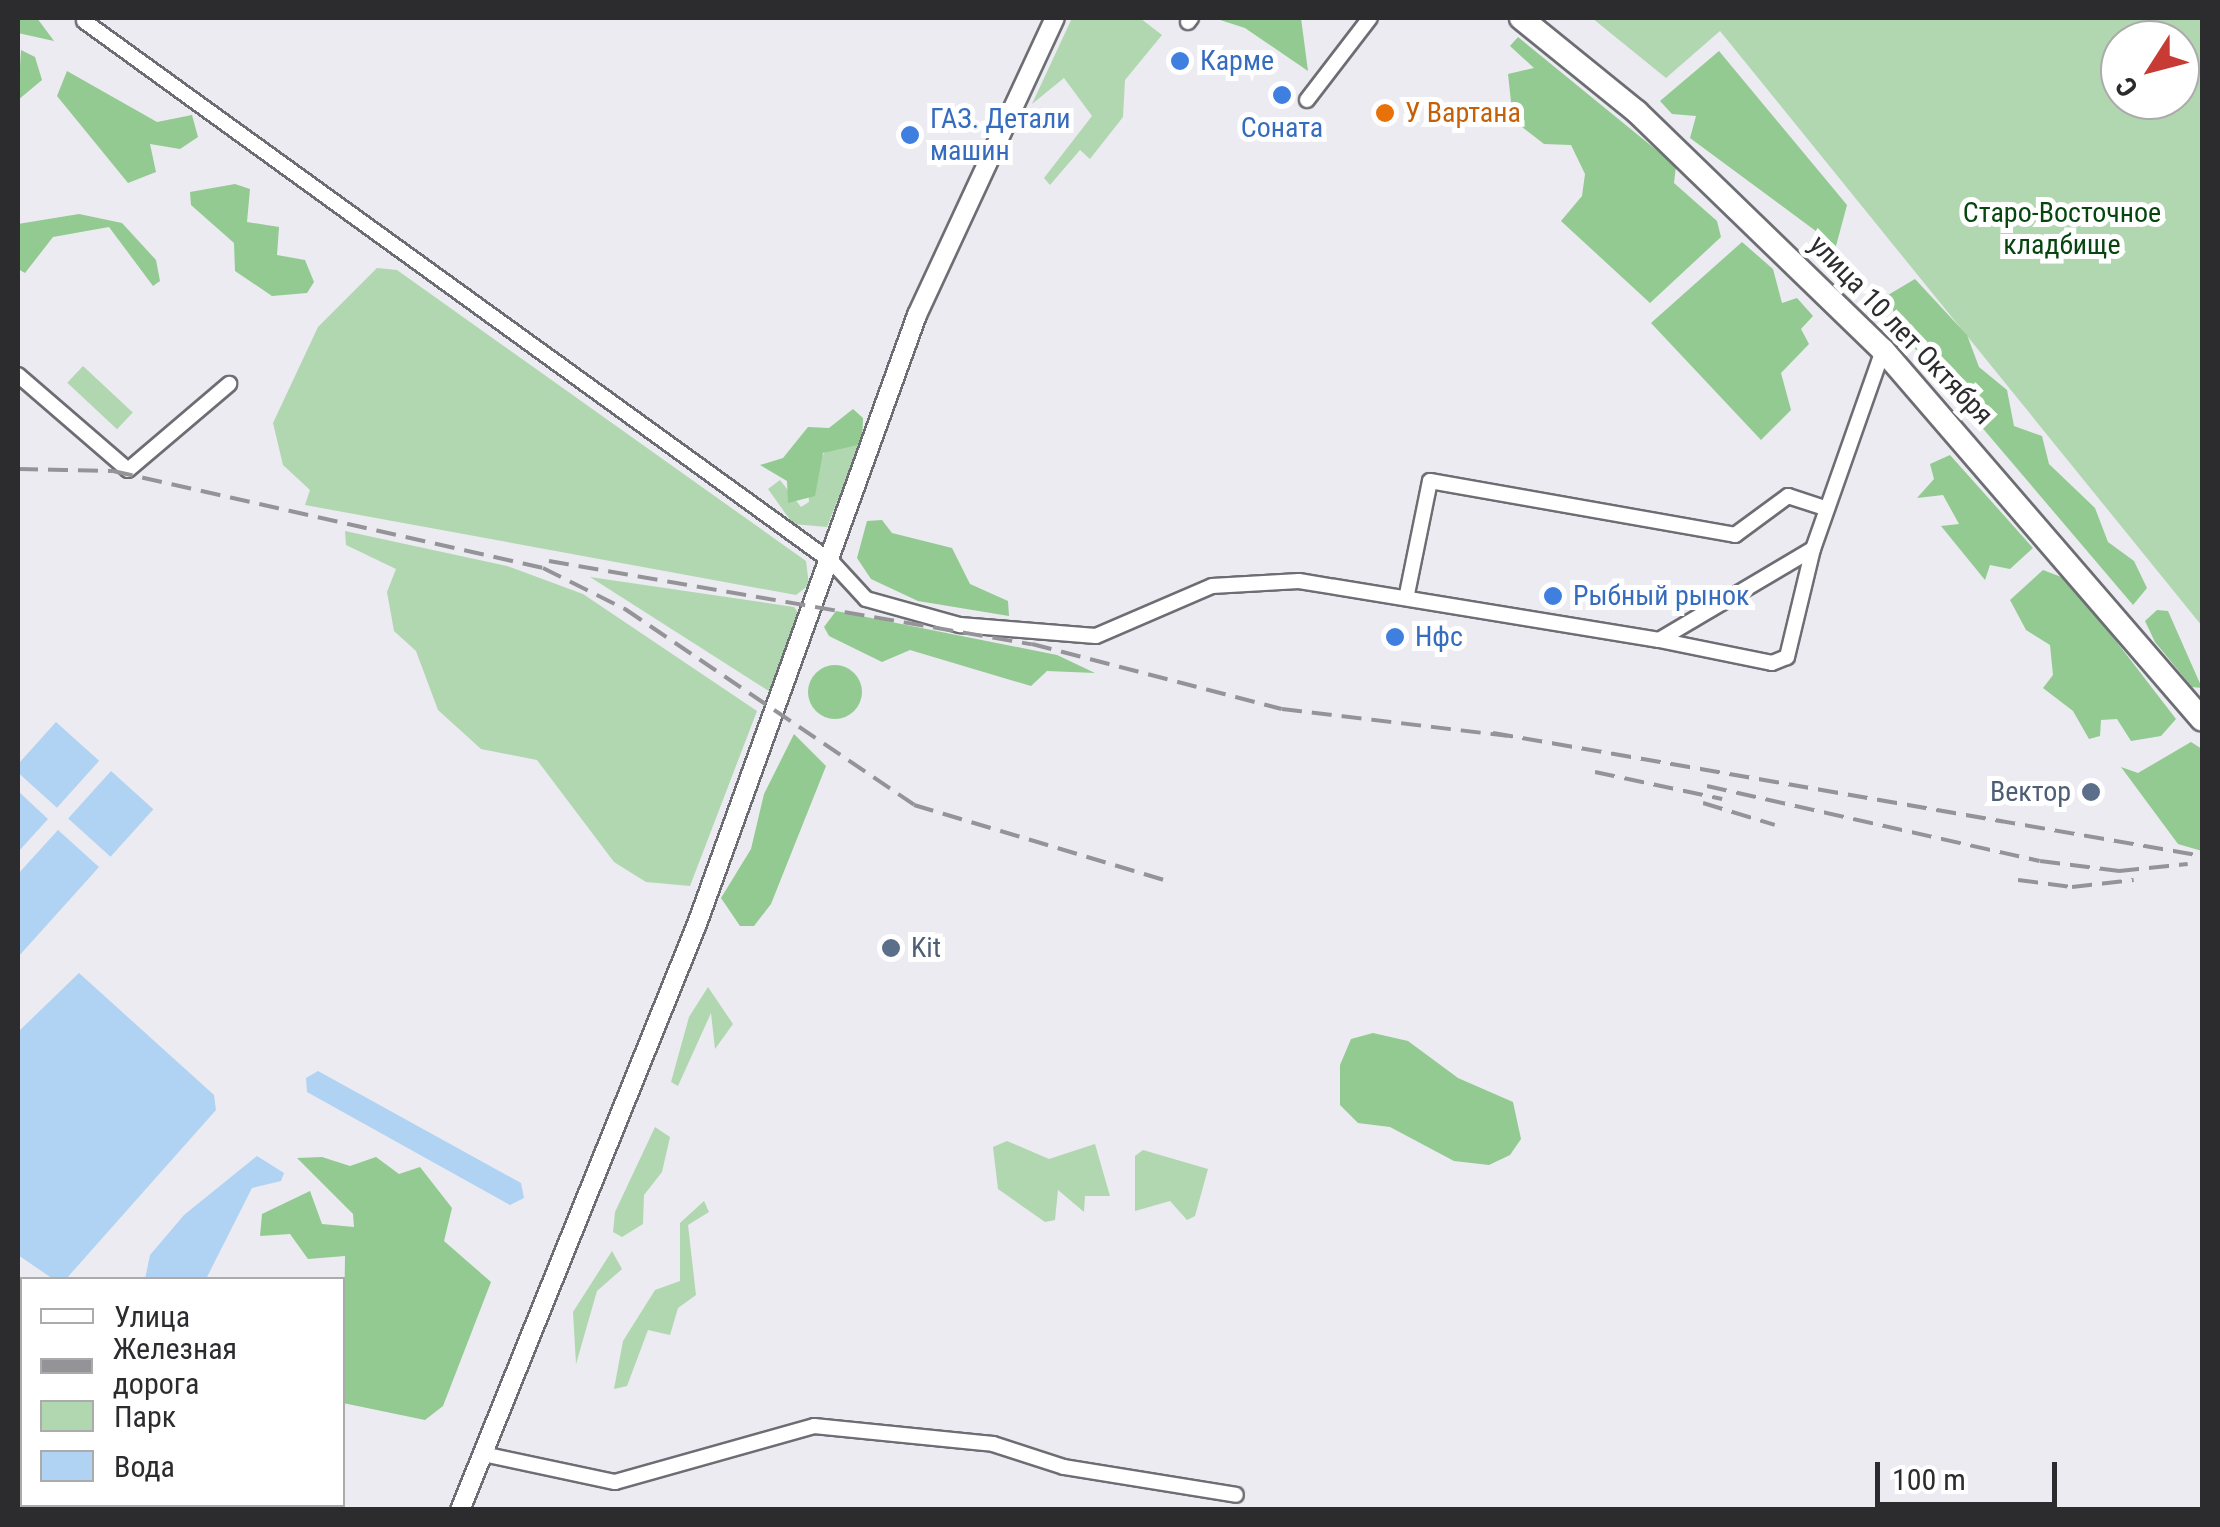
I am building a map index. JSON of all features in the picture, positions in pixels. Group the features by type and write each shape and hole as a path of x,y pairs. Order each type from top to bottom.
{"main road":[{"name":"улица 10 лет Октября","path":"1521,18 1637,112 1884,350 2202,719"}],"street":[{"path":"460,1510 832,562 917,315 1055,18"},
{"path":"1307,100 1365,19"},
{"path":"84,20 832,562 866,599 892,609 1026,635 1096,636 1182,595 1248,582 1407,594 1772,663 1787,657 1825,508 1884,350"},
{"path":"18,376 128,470 229,384"},
{"path":"1407,594 1430,481 1736,535 1788,496 1825,508"},
{"path":"1659,640 1814,549"},
{"path":"483,1454 615,1482 814,1426 993,1444 1064,1468 1236,1495"}],"green space":[{"path":"18,18 37,18 54,41 18,33"},
{"path":"1072,18 1140,18 1162,35 1125,80 1123,117 1090,159 1080,150 1050,185 1044,178 1092,116 1064,78 1032,104"},
{"path":"1214,18 1301,18 1308,71 1245,28"},
{"name":"Старо-Восточное кладбище","path":"1592,18 2202,18 2202,626 1720,31 1666,78"},
{"path":"1518,37 1676,166 1674,183 1717,221 1721,237 1650,303 1561,221 1582,196 1585,174 1571,145 1544,144 1513,120 1508,74 1534,68 1510,46"},
{"path":"21,50 35,57 42,80 18,100"},
{"path":"1719,51 1847,205 1836,246 1690,138 1696,116 1672,114 1660,101"},
{"path":"67,71 157,122 192,115 198,137 180,149 150,144 156,172 128,183 57,96"},
{"path":"235,184 250,189 247,222 279,227 277,255 305,260 314,282 307,293 272,296 235,271 234,243 191,205 190,192"},
{"path":"79,214 122,223 156,260 160,281 153,286 109,227 53,237 25,273 18,269 18,224"},
{"path":"1742,242 1773,269 1782,303 1797,298 1813,316 1801,329 1809,344 1781,373 1791,410 1761,440 1651,323"},
{"path":"377,268 397,270 806,561 809,585 796,595 305,505 310,490 283,465 273,423 318,327"},
{"path":"1915,279 1967,335 1979,367 2007,390 2014,426 2042,436 2049,464 2095,508 2108,542 2134,561 2147,588 2133,605 1900,331 1888,295"},
{"path":"83,366 133,412 117,429 67,383"},
{"path":"853,409 863,418 862,444 823,453 815,496 788,503 787,481 760,465 783,458 808,427 829,428"},
{"path":"851,416 859,447 827,527 793,524 768,489 780,480 801,507 809,502 807,477"},
{"path":"1950,455 2033,548 2010,569 1990,565 1985,580 1941,526 1959,524 1943,495 1917,498 1934,479 1930,464"},
{"path":"882,520 892,533 952,548 970,584 1008,601 1009,616 918,601 871,579 857,558 867,521"},
{"path":"345,531 507,566 583,594 757,711 690,886 646,882 614,862 537,760 481,749 438,710 416,651 394,631 387,592 396,569 346,545"},
{"path":"2043,570 2069,580 2176,719 2161,736 2131,741 2117,719 2101,720 2100,736 2089,739 2073,711 2043,688 2053,675 2050,645 2026,630 2010,600"},
{"path":"590,577 794,607 800,615 772,693"},
{"path":"2157,610 2168,611 2202,688 2192,687 2155,642 2145,621"},
{"path":"836,611 1057,655 1095,673 1047,671 1031,686 910,650 882,662 829,636 824,627"},
{"path":"835,665 854,673 862,692 854,711 835,719 816,711 808,692 816,673"},
{"path":"794,734 826,766 771,904 754,926 740,926 721,898 751,849 764,794"},
{"path":"2191,742 2202,749 2202,851 2178,844 2121,767 2138,773"},
{"path":"708,987 733,1024 715,1049 711,1013 678,1086 671,1082 689,1017"},
{"path":"1373,1033 1408,1041 1458,1078 1513,1102 1521,1139 1510,1155 1489,1165 1454,1161 1390,1127 1358,1123 1340,1105 1340,1065 1351,1039"},
{"path":"655,1127 670,1137 662,1172 644,1195 643,1224 622,1237 613,1232 615,1212"},
{"path":"1007,1141 1049,1159 1095,1144 1110,1196 1085,1196 1084,1212 1058,1190 1055,1220 1045,1222 998,1189 993,1147"},
{"path":"1143,1150 1208,1169 1195,1216 1187,1220 1170,1201 1135,1211 1135,1156"},
{"path":"322,1157 350,1166 376,1157 399,1174 420,1167 452,1208 444,1241 491,1282 443,1406 425,1420 345,1403 345,1256 308,1259 290,1234 260,1236 262,1214 310,1191 322,1224 354,1227 353,1214 297,1158"},
{"path":"704,1201 709,1212 688,1225 696,1295 678,1308 670,1335 648,1330 627,1386 614,1389 623,1341 655,1290 680,1281 680,1223"},
{"path":"612,1251 622,1269 597,1291 576,1364 573,1312"}],"water":[{"path":"56,722 99,761 57,808 18,773 18,764"},
{"path":"111,771 153,809 111,857 68,819"},
{"path":"18,791 48,819 18,852"},
{"path":"58,830 99,867 18,957 18,874"},
{"path":"79,973 214,1095 216,1110 68,1277 50,1277 18,1255 18,1032"},
{"path":"318,1071 521,1183 524,1198 510,1205 307,1092 306,1078"},
{"path":"257,1156 284,1173 281,1181 252,1188 207,1277 145,1277 150,1255 184,1215"}],"railway":[{"path":"18,469 113,471 543,568 625,609 914,805 1171,882"},
{"path":"549,561 1032,644 1282,709 1507,736"},
{"path":"1493,733 2202,856"},
{"path":"1595,772 1722,799"},
{"path":"1707,786 2040,861 2119,871 2188,864"},
{"path":"1703,803 1775,825"},
{"path":"2018,880 2072,887 2134,880"}],"place":[{"name":"Карме","path":"1180,61"},
{"name":"Соната","path":"1282,95"},
{"name":"У Вартана","path":"1385,113"},
{"name":"ГАЗ. Детали машин","path":"910,135"},
{"name":"Рыбный рынок","path":"1553,596"},
{"name":"Нфс","path":"1395,637"},
{"name":"Вектор","path":"2091,792"},
{"name":"Kit","path":"891,948"}]}
